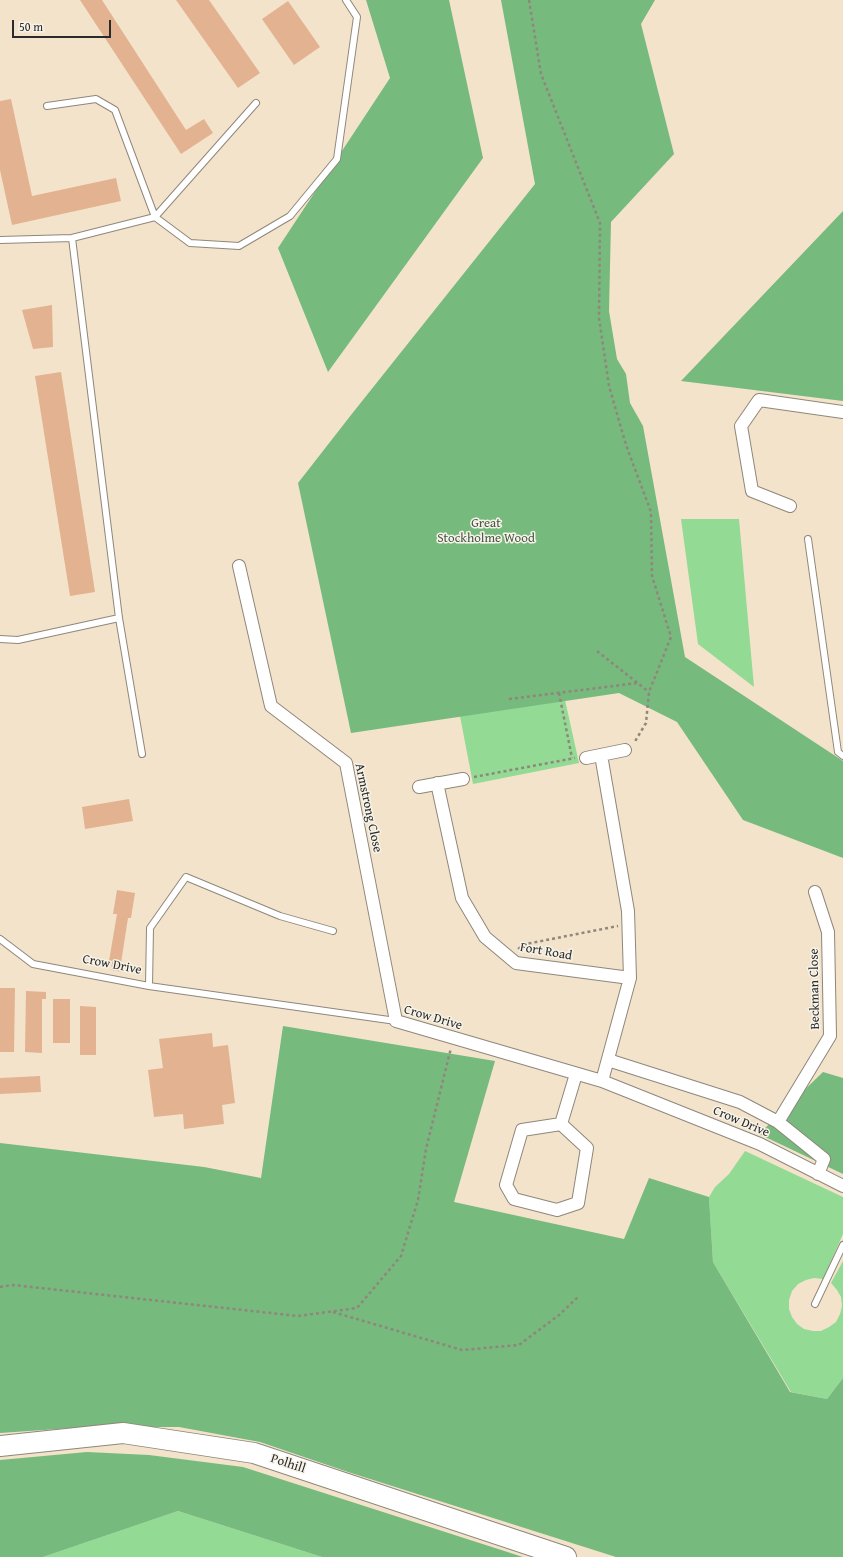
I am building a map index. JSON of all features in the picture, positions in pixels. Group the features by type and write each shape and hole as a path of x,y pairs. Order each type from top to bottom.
{"main road":[{"name":"Polhill","path":"0,1446 123,1433 254,1453 566,1557"}],"street":[{"path":"790,506 752,491 740,426 759,400 843,412"},
{"name":"Armstrong Close","path":"239,566 271,706 346,763 396,1022"},
{"path":"586,758 625,750"},
{"path":"602,755 628,912 630,978 602,1081"},
{"path":"419,787 463,779"},
{"name":"Fort Road","path":"437,783 462,898 485,937 516,963 630,978"},
{"name":"Beckman Close","path":"778,1122 830,1036 828,932 814,892"},
{"name":"Crow Drive","path":"396,1022 602,1081 760,1144 843,1186"},
{"path":"608,1060 740,1102 778,1122 824,1159 818,1174"},
{"path":"561,1124 576,1074"},
{"path":"561,1124 587,1148 578,1203 557,1210 514,1199 506,1185 522,1130 561,1124"}],"lane":[{"path":"47,106 96,99 115,110 155,217 190,243 239,246 290,216 337,159 357,17 346,0"},
{"path":"0,240 72,238 155,217 256,103"},
{"path":"72,238 119,618 142,754"},
{"path":"808,539 838,752 843,756"},
{"path":"0,639 18,640 119,618"},
{"path":"149,986 150,928 186,877 280,916 333,931"},
{"name":"Crow Drive","path":"0,939 33,964 149,986 396,1022"},
{"path":"815,1304 843,1245"}],"path":[{"path":"529,0 542,74 600,222 599,318 609,386 626,445 651,512 652,576 671,637 649,692 646,723 631,748 625,750"},
{"path":"597,651 649,692"},
{"path":"508,699 638,683"},
{"path":"559,693 572,758"},
{"path":"463,779 572,758 586,758"},
{"path":"507,956 526,944 628,924"},
{"path":"0,1287 13,1285 298,1316 357,1308 401,1256 418,1200 426,1149 454,1038"},
{"path":"331,1311 462,1350 519,1345 560,1315 580,1296"}],"green space":[{"path":"366,0 449,0 483,158 328,372 278,248 390,78"},
{"name":"Great Stockholme Wood","path":"501,0 655,0 641,24 674,154 611,222 609,311 617,359 626,374 630,403 643,426 685,657 843,761 843,858 743,820 677,722 619,693 351,733 298,483 535,184"},
{"path":"843,211 843,401 681,381"},
{"path":"681,519 739,519 754,687 698,644"},
{"path":"565,700 579,763 473,784 460,716"},
{"path":"283,1026 495,1061 454,1202 624,1239 649,1178 709,1197 713,1262 790,1392 827,1399 843,1378 843,1557 616,1557 348,1472 260,1442 179,1427 87,1427 0,1433 0,1143 204,1167 261,1178"},
{"path":"823,1072 843,1078 843,1174 759,1134"},
{"path":"745,1151 843,1197 843,1234 823,1279 814,1278 798,1284 792,1291 789,1300 789,1309 792,1317 797,1324 804,1329 821,1331 836,1322 842,1306 841,1297 831,1283 843,1261 843,1378 827,1399 791,1392 713,1262 709,1197 715,1187 729,1174"},
{"path":"87,1452 149,1455 243,1467 523,1557 322,1557 178,1511 43,1557 0,1557 0,1460"},
{"path":"178,1511 322,1557 43,1557"}],"building":[{"path":"80,0 102,0 186,130 204,119 213,133 181,154"},
{"path":"176,0 209,0 260,73 238,88"},
{"path":"288,1 320,47 294,65 262,19"},
{"path":"11,99 32,196 116,178 121,201 12,225 0,170 0,101"},
{"path":"52,305 53,347 33,349 22,310"},
{"path":"61,372 95,592 70,596 35,376"},
{"path":"129,799 133,821 85,829 82,807"},
{"path":"117,890 135,893 131,918 128,918 121,963 124,963 123,972 111,970 112,962 109,961 117,914 113,914"},
{"path":"0,988 15,988 14,1052 0,1052"},
{"path":"26,991 46,992 46,999 42,999 42,1053 25,1052"},
{"path":"53,999 70,999 70,1043 53,1043"},
{"path":"80,1006 96,1007 96,1055 80,1055"},
{"path":"212,1033 213,1047 228,1045 235,1103 222,1105 224,1124 184,1129 183,1114 154,1117 148,1070 163,1068 159,1039"},
{"path":"40,1076 41,1092 0,1094 0,1078"}]}
